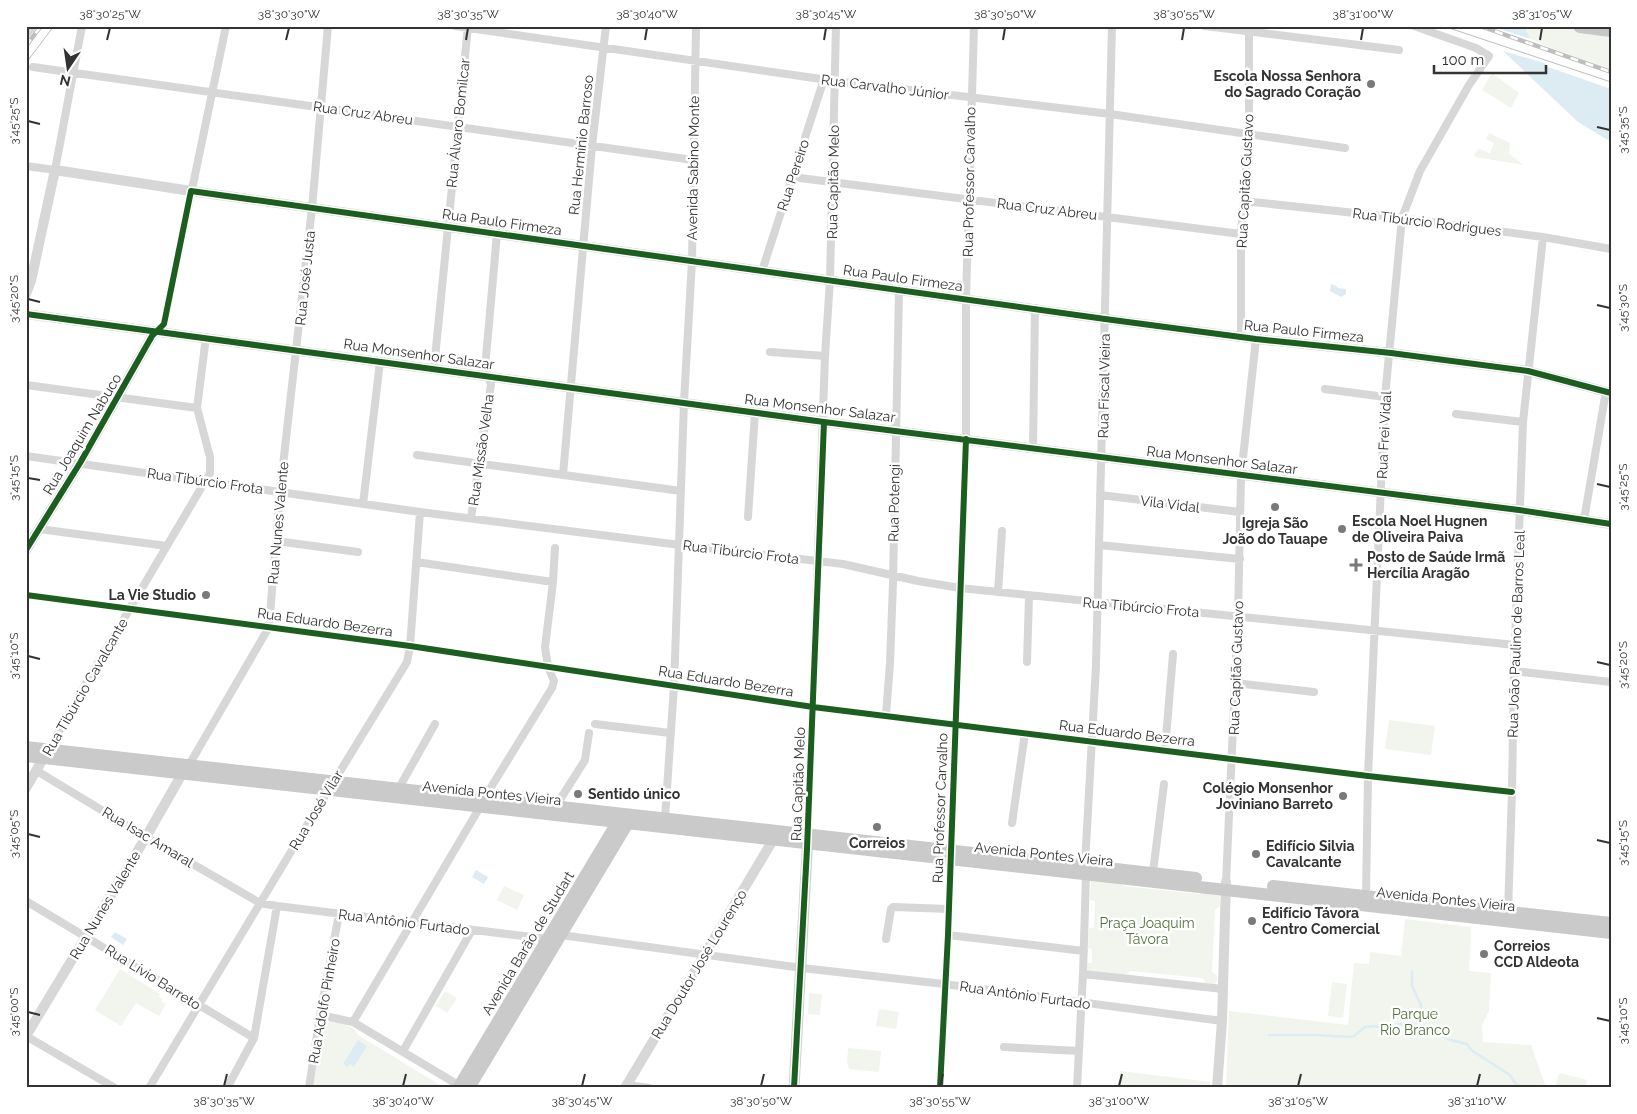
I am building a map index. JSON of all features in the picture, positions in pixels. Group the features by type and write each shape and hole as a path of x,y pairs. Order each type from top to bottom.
{"highway":[{"path":"1580,26 1611,30"}],"main road":[{"name":"Avenida Pontes Vieira","path":"26,747 46,754"},
{"name":"Avenida Pontes Vieira","path":"26,756 46,754 483,802 773,840 808,839"},
{"name":"Avenida Pontes Vieira","path":"331,786 399,788 483,802 556,806 623,820 664,818 808,839 1086,869 1611,933"},
{"name":"Avenida Barão de Studart","path":"462,1087 561,935 623,820"},
{"name":"Avenida Barão de Studart","path":"462,1087 548,939 623,820"},
{"name":"Rua Capitão Melo","path":"794,1088 808,839"},
{"name":"Avenida Pontes Vieira","path":"1086,869 1153,872 1226,886 1366,896 1611,923"}],"street":[{"path":"26,34 33,26"},
{"path":"26,294 31,281 55,170 82,26"},
{"path":"158,331 164,324 226,26"},
{"name":"Rua José Justa","path":"296,350 312,208 328,26"},
{"name":"Rua Carvalho Júnior","path":"455,26 835,81 1110,114 1345,148"},
{"name":"Rua Hermínio Barroso","path":"563,475 592,146 606,26"},
{"name":"Avenida Sabino Monte","path":"664,818 674,686 680,545 680,491 692,261 696,26"},
{"name":"Rua Capitão Melo","path":"808,839 825,356 830,280 836,26"},
{"name":"Rua Professor Carvalho","path":"940,1088 948,935 966,439 966,299 974,26"},
{"name":"Rua Fiscal Vieira","path":"1077,1088 1098,603 1112,26"},
{"path":"1205,26 1250,29 1398,50"},
{"name":"Rua Frei Vidal","path":"1366,896 1368,776 1386,397 1402,218 1420,171 1469,85 1488,56 1476,48 1414,26"},
{"name":"Rua Álvaro Bomilcar","path":"434,368 468,27"},
{"name":"Rua Capitão Gustavo","path":"1241,337 1241,234 1249,134 1250,29"},
{"name":"Rua Cruz Abreu","path":"34,66 693,160"},
{"name":"Rua Pereiro","path":"762,271 824,79"},
{"name":"Rua Paulo Firmeza","path":"26,166 191,191 1105,319 1528,371 1608,392"},
{"name":"Rua Cruz Abreu","path":"792,177 1241,234"},
{"name":"Rua Tibúrcio Rodrigues","path":"1243,201 1402,218 1542,237 1611,249"},
{"name":"Rua Missão Velha","path":"471,518 491,384 485,368 497,234"},
{"name":"Rua João Paulino de Barros Leal","path":"1508,912 1523,422 1542,237"},
{"name":"Rua Potengi","path":"886,715 893,575 899,290"},
{"path":"1033,448 1035,308"},
{"name":"Rua Monsenhor Salazar","path":"26,314 824,422 1519,510 1611,524"},
{"name":"Rua Joaquim Nabuco","path":"26,550 80,463 152,336 158,331"},
{"name":"Rua Tibúrcio Cavalcante","path":"26,788 210,473 211,466 197,408 206,338"},
{"name":"Rua Capitão Gustavo","path":"1217,1088 1222,1021 1238,616 1241,476 1256,339"},
{"name":"Rua Nunes Valente","path":"26,1036 146,837 268,626 280,492 296,350"},
{"path":"770,352 825,356"},
{"path":"363,504 380,362"},
{"path":"26,385 197,408"},
{"path":"1325,389 1386,397"},
{"path":"1584,520 1608,392"},
{"path":"748,517 755,412"},
{"path":"1456,414 1523,422"},
{"path":"416,455 680,491"},
{"name":"Rua Tibúrcio Frota","path":"26,456 420,512 861,567 918,581 960,588 1515,645"},
{"name":"Vila Vidal","path":"1100,495 1240,512"},
{"name":"Rua José Vilar","path":"149,1088 404,667 409,656 420,512"},
{"path":"39,529 166,546"},
{"path":"998,592 1002,531"},
{"path":"276,541 358,552"},
{"path":"1099,545 1240,559"},
{"path":"353,1022 552,688 554,681 548,667 545,647 555,548"},
{"path":"416,562 553,582"},
{"name":"Rua Eduardo Bezerra","path":"26,595 410,646 813,707 886,715 956,726 1512,792"},
{"path":"1027,662 1029,596"},
{"path":"1165,750 1173,654"},
{"path":"1514,671 1611,682"},
{"path":"1235,684 1314,692"},
{"path":"399,788 435,724"},
{"path":"595,724 670,733"},
{"path":"556,806 585,760 589,733"},
{"path":"1012,822 1024,734"},
{"name":"Rua Isac Amaral","path":"37,771 146,837 260,902"},
{"path":"1153,872 1164,784"},
{"name":"Rua Doutor José Lourenço","path":"626,1086 773,840"},
{"name":"Rua Lívio Barreto","path":"26,901 254,1038"},
{"name":"Rua Antônio Furtado","path":"260,902 339,914 548,939"},
{"path":"230,1087 254,1038 277,906"},
{"path":"886,939 893,906 949,909"},
{"name":"Rua Adolfo Pinheiro","path":"309,1088 320,1015 339,914"},
{"path":"403,1051 472,930"},
{"name":"Rua Antônio Furtado","path":"561,935 704,956 944,984 1222,1021"},
{"path":"948,935 1084,951"},
{"path":"1083,974 1222,990"},
{"path":"320,1015 353,1022 462,1087"},
{"path":"26,1036 115,1088"},
{"path":"1004,1047 1079,1051"},
{"path":"626,1086 650,1088"}],"green space":[{"path":"1525,26 1567,26 1579,31 1611,34 1611,70 1530,39"},
{"path":"1492,73 1519,93 1511,108 1482,90"},
{"path":"1489,133 1510,143 1509,154 1524,165 1475,157 1474,154 1479,149 1490,153 1494,143 1486,139"},
{"path":"1389,720 1435,726 1431,755 1385,749"},
{"name":"Praça Joaquim Távora","path":"1091,879 1121,882 1123,886 1199,894 1202,891 1219,893 1220,906 1215,910 1212,972 1217,976 1217,981 1214,984 1205,983 1203,978 1130,971 1126,975 1089,971 1087,968 1088,963 1092,963 1092,949 1088,948 1089,928 1094,928 1095,901 1090,900"},
{"path":"504,886 524,895 517,910 497,900"},
{"name":"Parque Rio Branco","path":"1405,919 1471,927 1469,971 1491,973 1489,1011 1482,1025 1483,1042 1531,1045 1546,1088 1226,1088 1229,1011 1348,1025 1354,963 1369,964 1370,952 1401,956"},
{"path":"120,969 160,994 159,997 163,999 161,1001 166,1004 159,1016 136,1003 121,1026 95,1010"},
{"path":"1332,982 1347,984 1343,1018 1328,1016"},
{"path":"445,991 457,998 447,1013 436,1006"},
{"path":"809,993 822,994 820,1015 808,1014"},
{"path":"879,1009 899,1012 896,1029 876,1026"},
{"path":"337,1020 354,1029 358,1035 445,1088 313,1088 324,1023"},
{"path":"848,1048 881,1051 879,1072 849,1069 847,1062"},
{"path":"1120,1071 1211,1082 1210,1088 1118,1088"},
{"path":"1559,1073 1587,1080 1585,1088 1555,1088"}],"shaded area":[{"path":"1491,26 1525,26 1530,39 1548,67 1611,89 1611,142 1578,122 1503,51"},
{"path":"1331,284 1338,288 1346,289 1346,294 1341,297 1330,291"},
{"path":"476,870 488,877 484,884 472,877"},
{"path":"115,932 127,939 123,945 111,937"},
{"path":"358,1040 367,1046 354,1067 350,1064 348,1067 343,1064"}],"pier":[{"path":"1490,26 1534,40 1551,65 1500,50"}],"waterway":[{"path":"1412,971 1412,986 1421,1005 1422,1026"},
{"path":"1269,1035 1349,1037 1354,1036 1365,1027 1375,1026 1391,1029 1395,1025 1408,1023 1425,1027 1438,1027 1443,1031 1444,1037 1467,1044 1471,1050 1510,1075 1515,1083 1523,1088"}],"tram line":[{"path":"26,63 54,26"},
{"path":"1443,26 1611,82"}],"railway":[{"path":"26,46 41,26"},
{"path":"1480,26 1611,72"}],"cycle path":[{"path":"26,550 80,463 152,336 164,324 191,191 1105,319 1528,371 1611,393"},
{"path":"26,314 824,422 1519,510 1611,524"},
{"path":"794,1088 807,849 824,422"},
{"path":"940,1088 948,935 966,439"},
{"path":"26,595 410,646 813,707 1512,792"}],"place":[{"name":"Escola Nossa Senhora do Sagrado Coração","path":"1371,84"},
{"name":"Igreja São João do Tauape","path":"1275,507"},
{"name":"Escola Noel Hugnen de Oliveira Paiva","path":"1342,529"},
{"name":"Posto de Saúde Irmã Hercília Aragão","path":"1356,565"},
{"name":"La Vie Studio","path":"206,595"},
{"name":"Sentido único","path":"578,794"},
{"name":"Colégio Monsenhor Joviniano Barreto","path":"1343,796"},
{"name":"Correios","path":"877,827"},
{"name":"Edifício Silvia Cavalcante","path":"1256,854"},
{"name":"Edifício Távora Centro Comercial","path":"1252,921"},
{"name":"Correios CCD Aldeota","path":"1484,954"}]}
